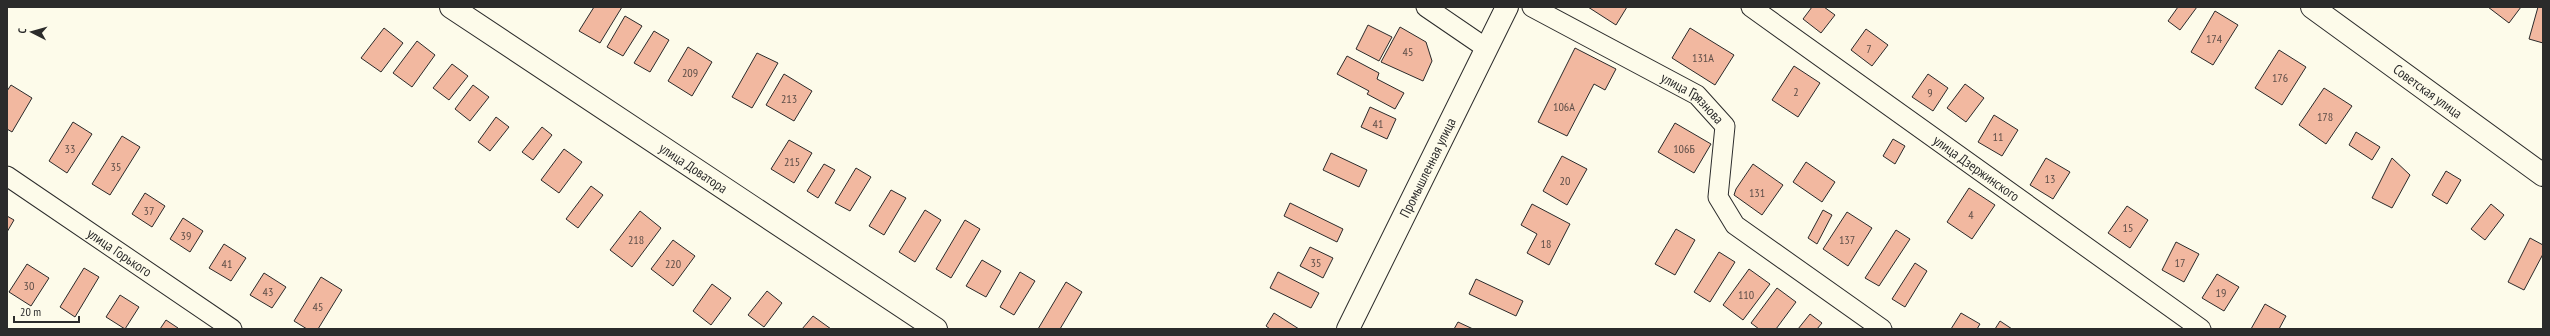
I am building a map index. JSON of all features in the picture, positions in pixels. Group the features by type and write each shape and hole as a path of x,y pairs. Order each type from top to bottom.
{"street":[{"name":"улица Доватора","path":"451,7 936,329"},
{"path":"1426,7 1486,48"},
{"name":"Промышленная улица","path":"1348,329 1507,7"},
{"name":"улица Грязнова","path":"1532,7 1697,95 1725,126 1718,197 1735,225 1882,329"},
{"name":"улица Дзержинского","path":"1751,7 2201,329"},
{"name":"Советская улица","path":"2312,7 2543,175"},
{"name":"улица Горького","path":"7,176 232,329"}],"building":[{"path":"594,7 622,7 600,43 579,31"},
{"path":"1588,7 1627,7 1616,25"},
{"path":"1812,7 1824,7 1835,15 1821,33 1803,19"},
{"path":"2178,7 2197,7 2180,30 2168,21"},
{"path":"2488,7 2521,7 2509,23"},
{"path":"2538,7 2543,7 2543,43 2529,39"},
{"path":"2215,11 2238,25 2213,65 2191,52"},
{"path":"625,16 642,26 623,56 607,47"},
{"path":"1368,25 1392,37 1379,61 1356,49"},
{"path":"1400,27 1426,42 1432,61 1423,81 1381,62"},
{"path":"384,28 403,43 381,72 361,58"},
{"path":"1690,28 1734,55 1715,85 1672,58"},
{"path":"1866,29 1888,45 1872,66 1851,50"},
{"path":"654,31 669,40 650,72 634,63"},
{"path":"417,41 435,55 412,87 393,73"},
{"path":"688,47 712,62 692,96 668,81"},
{"path":"1575,48 1616,69 1605,90 1594,84 1567,136 1538,122"},
{"path":"2279,50 2306,67 2282,105 2255,88"},
{"path":"757,53 778,63 752,108 732,97"},
{"path":"1347,56 1379,73 1377,79 1404,93 1395,109 1367,94 1369,91 1337,74"},
{"path":"452,64 468,76 449,100 433,88"},
{"path":"1794,66 1820,83 1798,117 1772,100"},
{"path":"784,74 812,91 794,121 766,105"},
{"path":"1928,74 1948,88 1933,111 1912,97"},
{"path":"1965,84 1984,98 1966,122 1947,108"},
{"path":"11,85 32,98 12,132 7,129 7,91"},
{"path":"473,85 489,97 470,121 455,109"},
{"path":"2324,88 2352,106 2326,144 2299,125"},
{"path":"1370,107 1396,119 1387,139 1361,127"},
{"path":"1994,115 2018,130 2002,156 1978,142"},
{"path":"496,117 509,127 490,151 478,142"},
{"path":"73,122 92,134 67,173 49,161"},
{"path":"1675,123 1711,144 1694,173 1658,152"},
{"path":"542,127 552,135 533,160 522,152"},
{"path":"2356,132 2380,147 2372,160 2349,145"},
{"path":"122,136 140,147 110,195 92,184"},
{"path":"1893,139 1905,146 1895,164 1883,156"},
{"path":"789,140 812,153 794,183 771,169"},
{"path":"564,149 582,162 559,193 541,180"},
{"path":"1331,153 1367,170 1359,187 1323,170"},
{"path":"1562,156 1587,169 1567,205 1543,191"},
{"path":"2046,158 2070,172 2053,199 2030,185"},
{"path":"2392,158 2410,175 2392,208 2372,198"},
{"path":"1806,162 1835,182 1822,202 1793,182"},
{"path":"824,164 835,170 818,198 807,191"},
{"path":"1753,164 1783,185 1762,215 1734,195 1736,189"},
{"path":"856,168 871,177 850,211 835,203"},
{"path":"2446,171 2461,180 2447,204 2432,195"},
{"path":"591,186 603,195 578,228 566,219"},
{"path":"1969,188 1995,205 1972,239 1947,222"},
{"path":"891,190 906,198 884,235 869,226"},
{"path":"145,193 165,206 152,227 132,214"},
{"path":"1290,203 1343,229 1337,242 1284,216"},
{"path":"1532,204 1570,224 1549,265 1527,253 1537,234 1521,225"},
{"path":"2491,204 2504,215 2485,240 2471,229"},
{"path":"2127,206 2148,220 2130,248 2108,233"},
{"path":"925,210 941,220 915,262 899,252"},
{"path":"1823,210 1832,215 1817,244 1808,238"},
{"path":"640,211 661,228 632,267 610,250"},
{"path":"1847,212 1872,228 1848,266 1823,249"},
{"path":"7,216 14,220 7,232"},
{"path":"183,218 203,231 190,252 170,239"},
{"path":"965,220 980,229 951,278 936,269"},
{"path":"1676,229 1695,240 1675,275 1655,264"},
{"path":"1896,230 1910,239 1879,286 1865,278"},
{"path":"2530,238 2543,245 2543,254 2524,290 2508,282"},
{"path":"673,240 695,256 673,286 651,269"},
{"path":"2176,242 2199,254 2184,282 2162,270"},
{"path":"224,244 246,258 231,281 209,268"},
{"path":"1310,247 1333,258 1323,278 1300,266"},
{"path":"1719,252 1735,262 1710,302 1694,292"},
{"path":"982,260 1001,271 986,297 966,286"},
{"path":"1915,263 1927,271 1905,307 1892,299"},
{"path":"27,264 49,278 31,306 9,292"},
{"path":"84,268 99,277 75,317 60,307"},
{"path":"1749,269 1770,284 1743,320 1723,305"},
{"path":"1020,272 1035,281 1014,315 1000,307"},
{"path":"1278,272 1319,293 1311,308 1270,288"},
{"path":"264,273 286,287 272,308 250,295"},
{"path":"2217,274 2239,287 2224,311 2202,298"},
{"path":"321,277 342,290 318,329 307,329 294,321"},
{"path":"1476,279 1523,301 1516,316 1469,294"},
{"path":"1066,282 1082,292 1060,329 1038,329"},
{"path":"712,284 731,298 711,325 693,311"},
{"path":"1777,288 1796,302 1776,329 1759,329 1751,323"},
{"path":"767,291 782,303 764,327 748,315"},
{"path":"120,295 139,307 125,329 106,317"},
{"path":"2265,304 2286,316 2279,329 2251,329"},
{"path":"1274,313 1299,329 1270,329 1266,326"},
{"path":"1961,313 1980,324 1977,329 1951,329"},
{"path":"1810,314 1822,323 1817,329 1798,329"},
{"path":"813,316 831,329 802,329"},
{"path":"166,320 178,328 160,329"},
{"path":"2000,321 2012,329 1995,329"},
{"path":"1458,322 1473,329 1454,329"}]}
